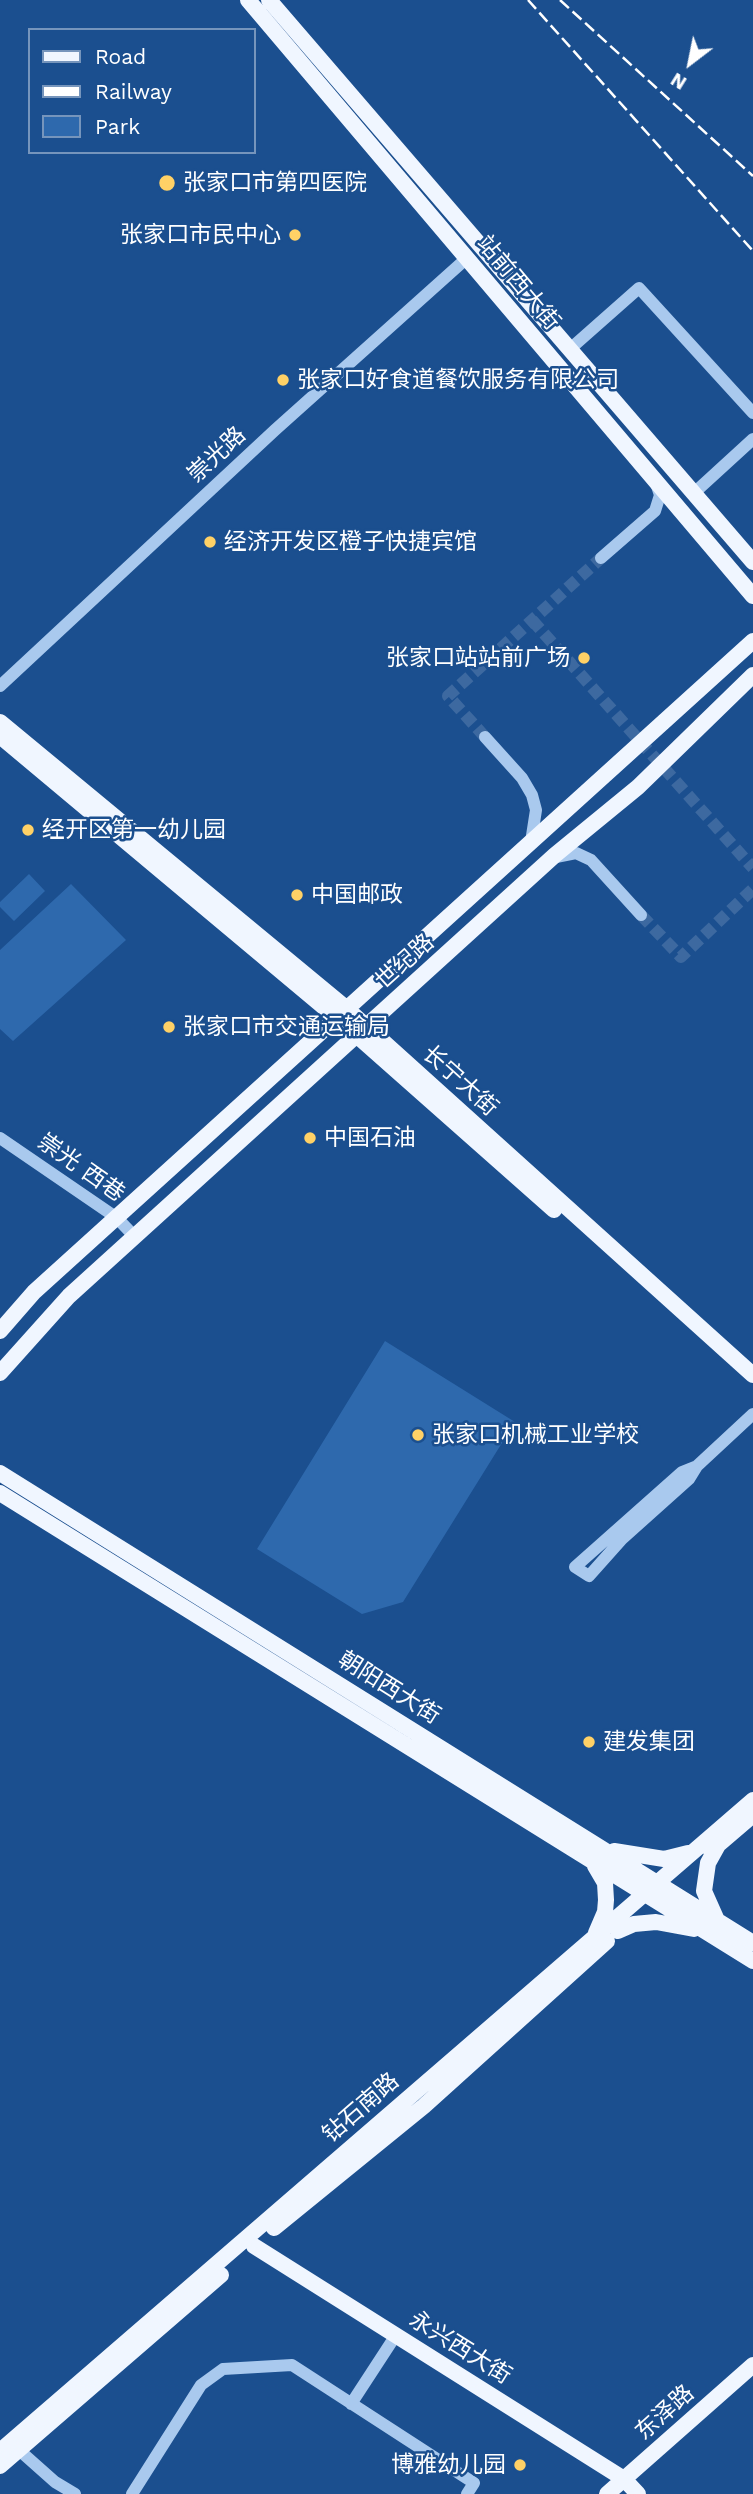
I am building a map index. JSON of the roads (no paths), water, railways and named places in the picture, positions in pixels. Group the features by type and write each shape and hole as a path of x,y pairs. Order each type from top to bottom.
{"main road":[{"name":"站前西大街","path":"248,0 753,596"},
{"name":"站前西大街","path":"269,0 753,562"},
{"path":"606,424 622,409"},
{"name":"世纪路","path":"0,1331 34,1292 753,641"},
{"name":"世纪路","path":"0,1373 42,1322 544,866 638,787 753,675"},
{"path":"685,704 701,723"},
{"name":"长宁大街","path":"0,722 342,1013 753,1390"},
{"name":"长宁大街","path":"0,736 342,1013"},
{"path":"526,846 544,866"},
{"name":"长宁大街","path":"362,1031 753,1375"},
{"name":"朝阳西大街","path":"0,1472 715,1928 753,1961"},
{"name":"朝阳西大街","path":"0,1493 589,1850"},
{"name":"钻石南路","path":"0,2466 254,2246 424,2106 618,1931 699,1847 753,1800"},
{"name":"钻石南路","path":"0,2451 594,1939 718,1845 753,1815"},
{"path":"618,1931 634,1924 656,1922 715,1928 704,1892 708,1863 718,1845"},
{"path":"589,1850 664,1859 699,1847"},
{"path":"589,1850 605,1883 605,1912 594,1939"},
{"name":"朝阳西大街","path":"715,1928 753,1943"},
{"name":"永兴西大街","path":"254,2246 624,2479 638,2494"},
{"name":"东泽路","path":"607,2494 753,2365"}],"street":[{"name":"崇光路","path":"0,686 275,430 467,258"},
{"path":"570,349 639,288 753,413"},
{"path":"694,493 753,439"},
{"path":"601,558 655,511 660,495 656,482"},
{"path":"485,737 522,778 532,795 536,810 526,846"},
{"path":"544,866 568,853 591,860 641,915"},
{"name":"崇光 西巷","path":"0,1138 117,1218 135,1237"},
{"path":"697,1466 682,1472 575,1567 589,1576 622,1539 689,1479 697,1466 753,1414"},
{"path":"351,2404 396,2335"},
{"path":"132,2494 190,2398 223,2368 292,2365 474,2483 467,2494"},
{"path":"19,2450 55,2482 75,2494"}],"tunnel":[{"path":"485,737 448,696 601,558"},
{"path":"532,620 753,868"},
{"path":"641,915 681,957 753,889"}],"railway":[{"path":"528,0 753,251"},
{"path":"560,0 753,176"}],"place":[{"name":"张家口市第四医院","path":"167,183"},
{"name":"张家口市民中心","path":"295,235"},
{"name":"张家口好食道餐饮服务有限公司","path":"283,380"},
{"name":"经济开发区橙子快捷宾馆","path":"210,542"},
{"name":"张家口站站前广场","path":"584,658"},
{"name":"经开区第一幼儿园","path":"28,830"},
{"name":"中国邮政","path":"297,895"},
{"name":"张家口市交通运输局","path":"169,1027"},
{"name":"中国石油","path":"310,1138"},
{"name":"张家口机械工业学校","path":"418,1435"},
{"name":"建发集团","path":"589,1742"},
{"name":"博雅幼儿园","path":"520,2465"}]}
